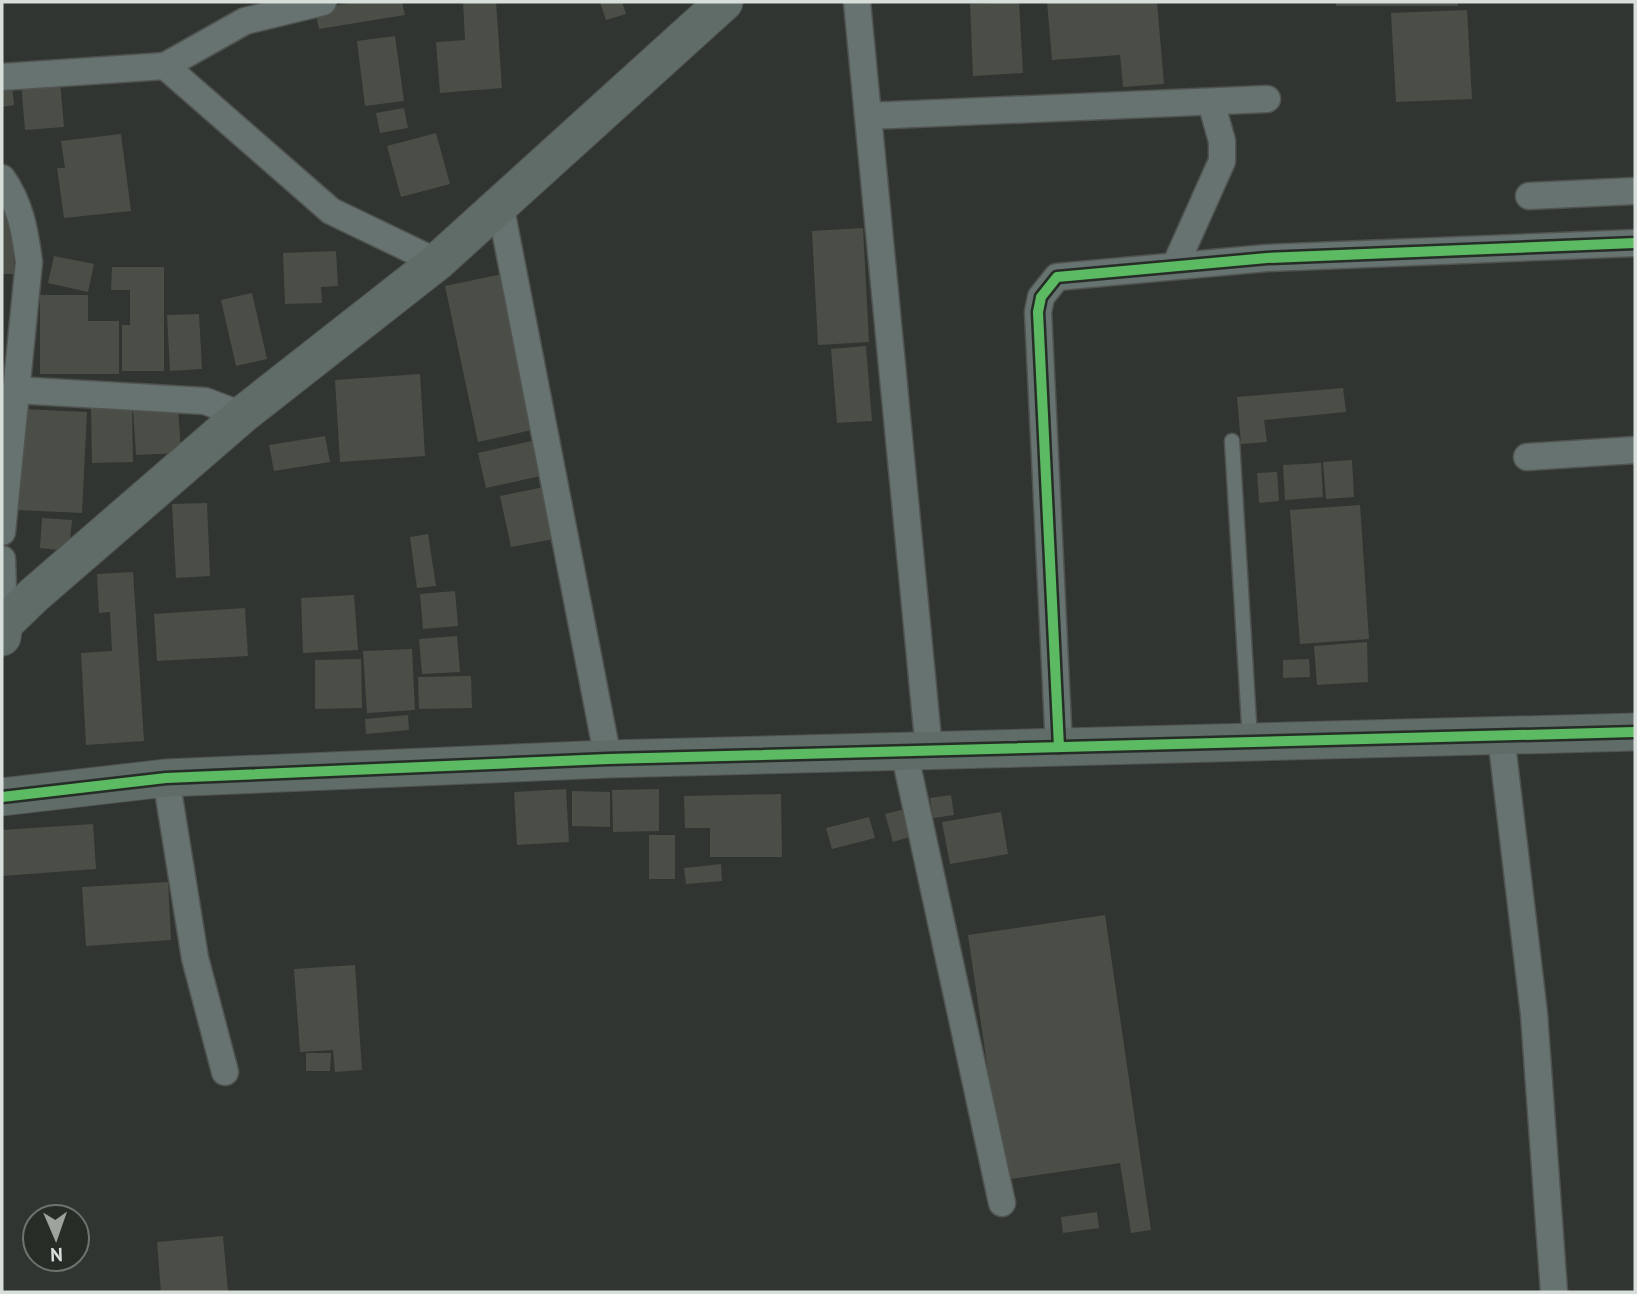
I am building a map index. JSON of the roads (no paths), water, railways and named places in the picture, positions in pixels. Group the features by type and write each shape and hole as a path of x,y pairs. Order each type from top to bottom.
{"street":[{"path":"2,77 164,66 245,21 323,2"},
{"path":"3,630 242,415 437,262 724,2"},
{"path":"857,2 916,751 1002,1203"},
{"path":"164,66 331,211 437,262"},
{"path":"868,116 1267,99"},
{"path":"1175,266 1222,161 1223,141 1211,102"},
{"path":"2,177 11,190 25,225 29,262 2,532"},
{"path":"1530,196 1635,191"},
{"path":"500,204 608,759"},
{"path":"1059,747 1043,471 1038,312 1041,297 1057,277 1267,258 1635,243"},
{"path":"15,390 205,401 242,415"},
{"path":"1527,457 1635,450"},
{"path":"2,559 3,630"},
{"path":"2,797 166,778 608,759 1635,732"},
{"path":"1501,736 1534,1014 1554,1292"},
{"path":"166,778 195,958 225,1072"}],"lane":[{"path":"1232,441 1250,742"}]}
